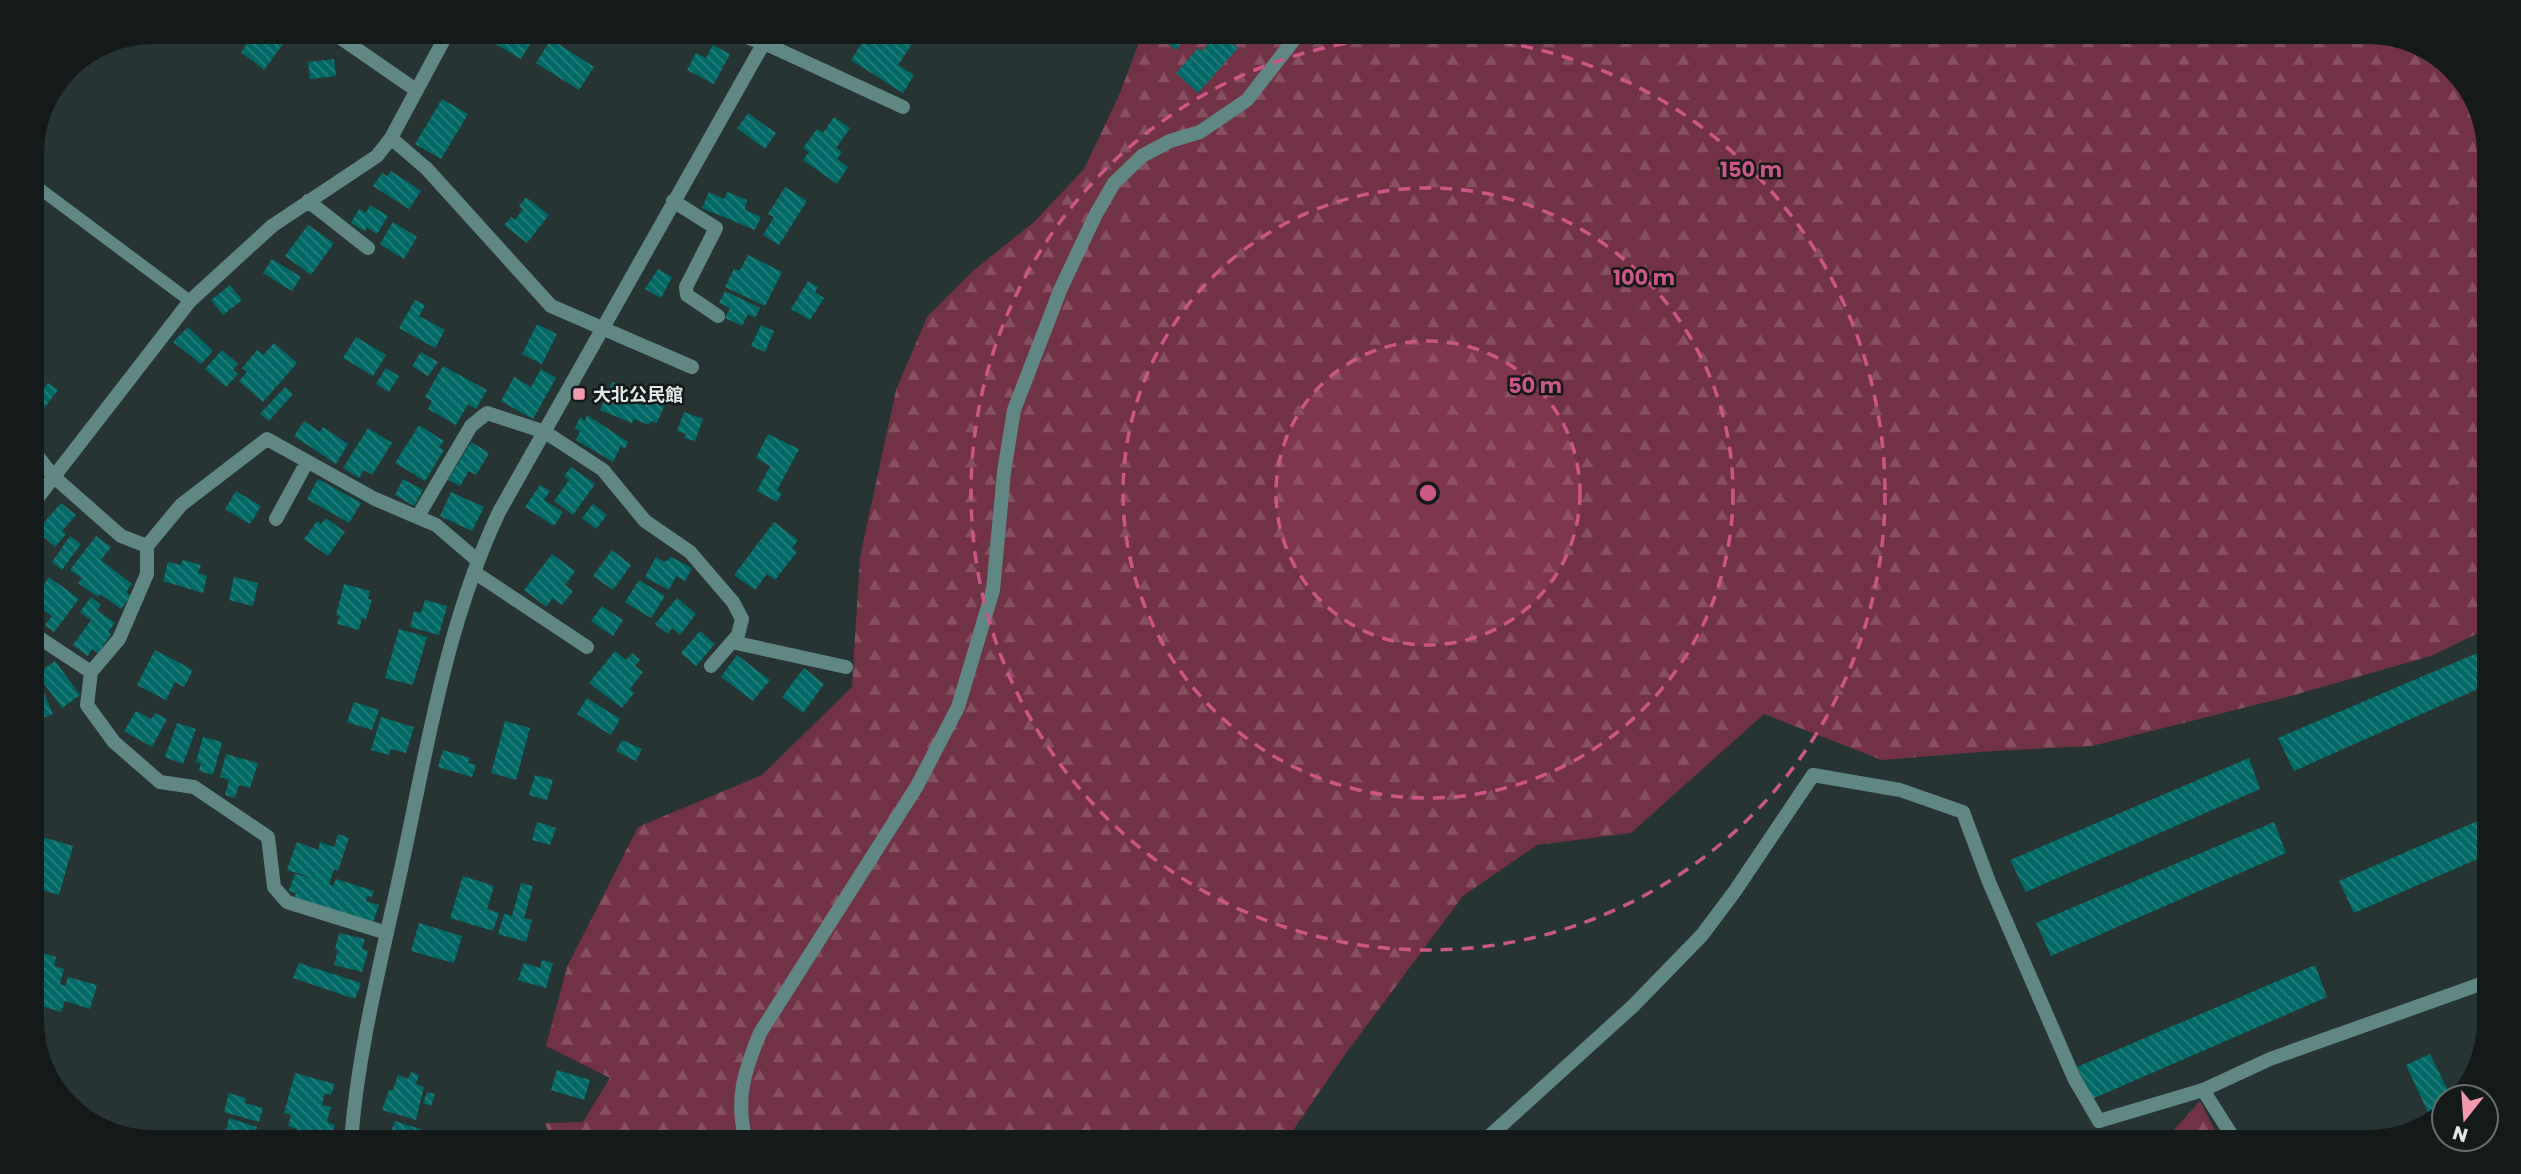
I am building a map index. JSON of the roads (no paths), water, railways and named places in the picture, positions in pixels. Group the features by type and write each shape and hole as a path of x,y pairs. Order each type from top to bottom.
{"street":[{"path":"349,44 416,90"},
{"path":"44,488 190,301 272,226 377,156 391,138 441,44"},
{"path":"352,1130 362,1047 445,662 475,566 499,512 763,44"},
{"path":"781,44 903,107"},
{"path":"745,1130 741,1097 744,1072 760,1033 917,786 958,707 993,590 1004,471 1014,410 1061,288 1096,214 1114,183 1142,156 1170,141 1200,132 1247,100 1291,44"},
{"path":"391,138 427,169 551,306 692,367"},
{"path":"309,201 368,248"},
{"path":"673,201 716,228 686,287 687,295 718,316"},
{"path":"418,516 471,426 487,413 545,432 603,470 645,521 690,552 733,602 742,619 738,635 711,666"},
{"path":"387,933 287,902 274,887 268,837 194,787 160,782 114,742 87,705 91,672 120,639 148,575 146,546 181,505 267,439 375,499 436,525 475,566 587,647"},
{"path":"276,519 307,462"},
{"path":"44,464 53,476 121,536 146,546"},
{"path":"44,641 91,672"},
{"path":"732,642 846,667"},
{"path":"1497,1130 1633,1006 1702,934 1735,891 1813,775 1900,790 1963,812 1989,882 2074,1078 2099,1121 2203,1090 2270,1059 2477,986"},
{"path":"2203,1090 2227,1130"}],"lane":[{"path":"44,192 190,301"}],"place":[{"name":"大北公民館","path":"579,394"}]}
